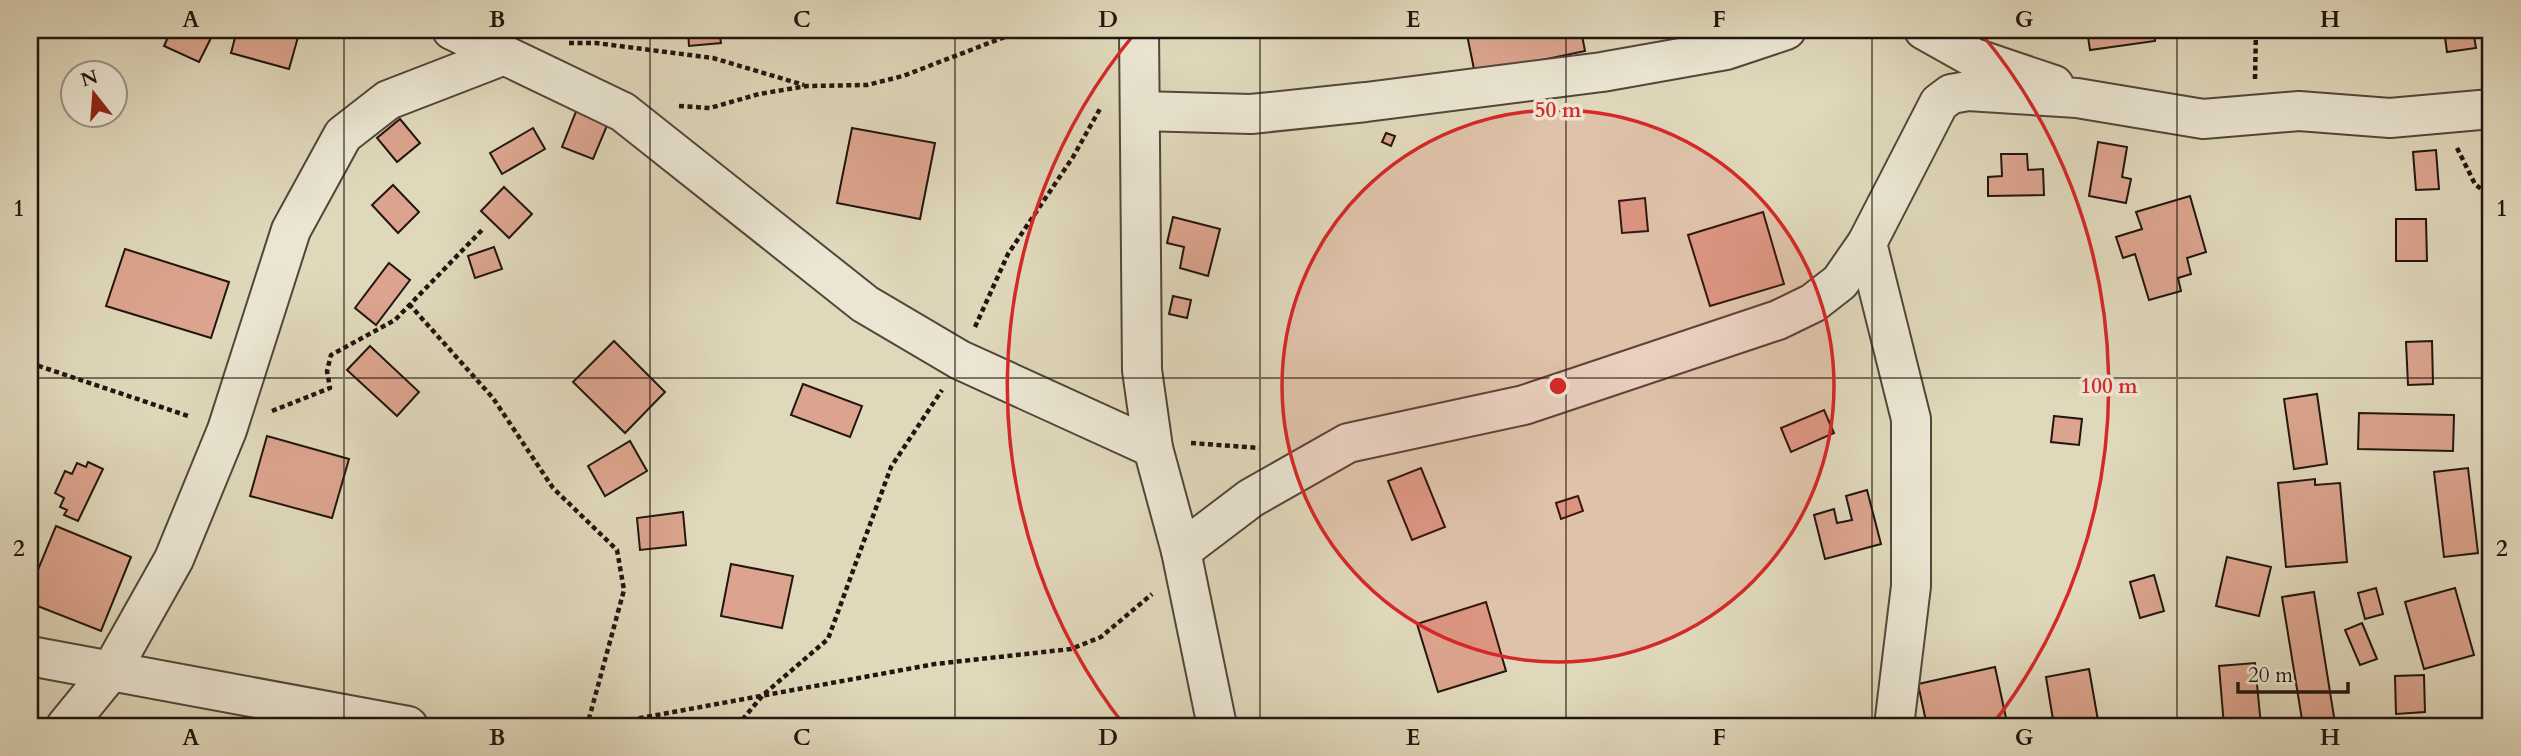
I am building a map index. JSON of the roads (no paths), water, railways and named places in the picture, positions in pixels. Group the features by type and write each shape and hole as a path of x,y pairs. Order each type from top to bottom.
{"street":[{"path":"452,30 623,111 865,304 960,360 1152,439"},
{"path":"1139,30 1124,103 1142,370 1152,439 1183,559 1217,726"},
{"path":"1124,103 1251,114 1366,102 1602,72 1726,50 1786,30"},
{"path":"1924,30 1975,58 2049,82 2077,98"},
{"path":"66,726 111,671 174,559 227,429 290,230 343,135 388,100 509,58"},
{"path":"1183,559 1251,498 1348,443 1524,405 1778,320 1813,303 1840,282 1867,243 1939,103 1951,94 1968,91 2077,98 2203,118 2299,111 2390,118 2491,109"},
{"path":"1867,243 1911,419 1911,586 1894,726"},
{"path":"30,656 408,726"}]}
